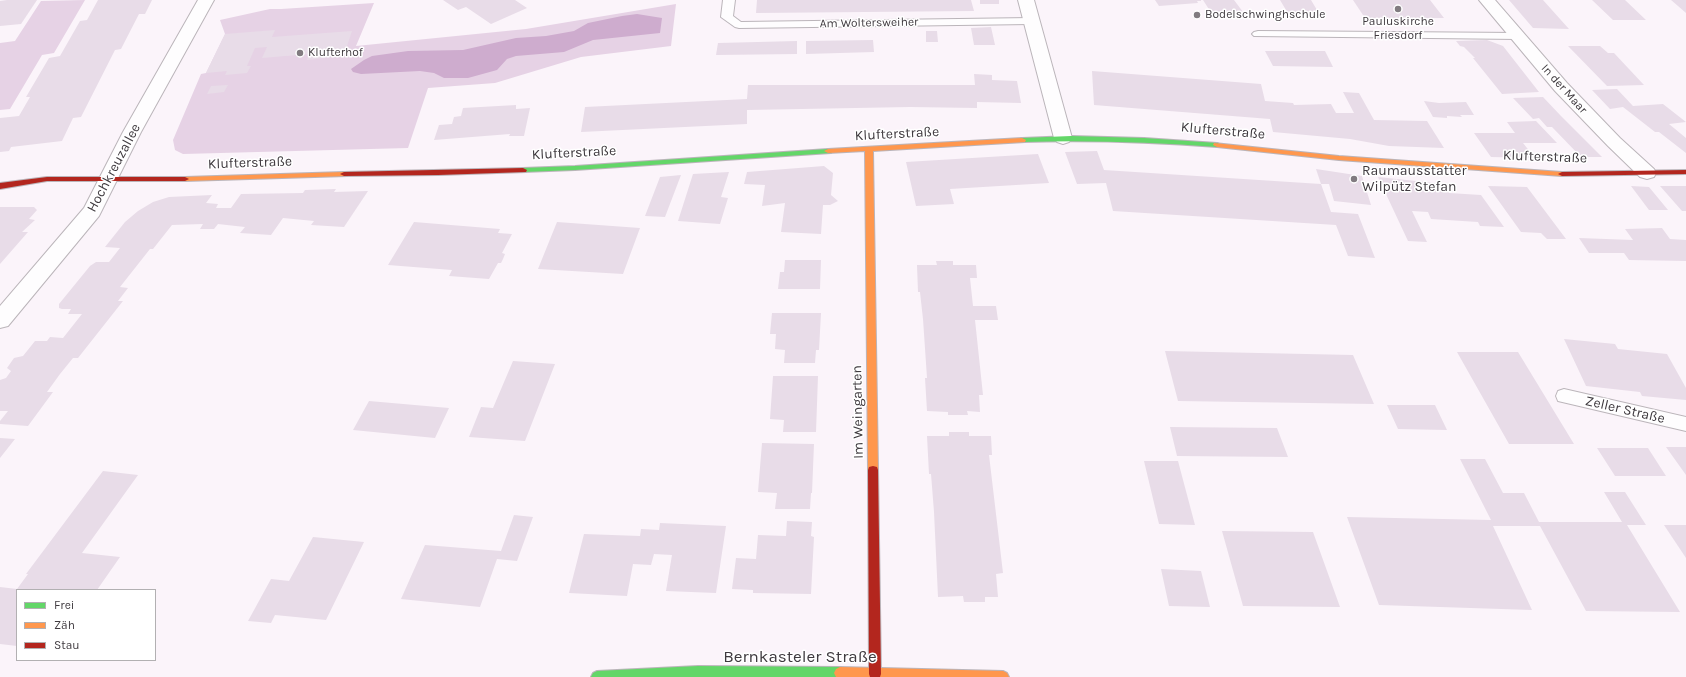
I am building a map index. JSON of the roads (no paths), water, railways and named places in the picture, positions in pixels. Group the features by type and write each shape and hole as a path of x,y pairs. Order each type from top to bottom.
{"street":[{"name":"Hochkreuzallee","path":"0,320 81,226 92,211 132,132 206,0"},
{"path":"1026,0 1063,138"},
{"name":"In der Maar","path":"1487,0 1566,92 1614,142 1647,173"},
{"name":"Klufterstraße","path":"0,186 47,179 109,178 158,180 313,174 438,173 575,168 822,151 869,150 1063,138 1150,139 1256,148 1346,158 1566,174 1686,172"},
{"name":"Im Weingarten","path":"869,150 875,674"},
{"name":"Bernkasteler Straße","path":"610,676 685,672 1003,677"}],"lane":[{"name":"Am Woltersweiher","path":"729,0 727,17 739,25 1031,21"},
{"path":"1258,34 1518,36"},
{"name":"Zeller Straße","path":"1564,396 1686,424"}],"place":[{"name":"Pauluskirche Friesdorf","path":"1398,9"},
{"name":"Bodelschwinghschule","path":"1197,15"},
{"name":"Klufterhof","path":"300,53"},
{"name":"Raumausstatter Wilpütz Stefan","path":"1354,179"}]}
